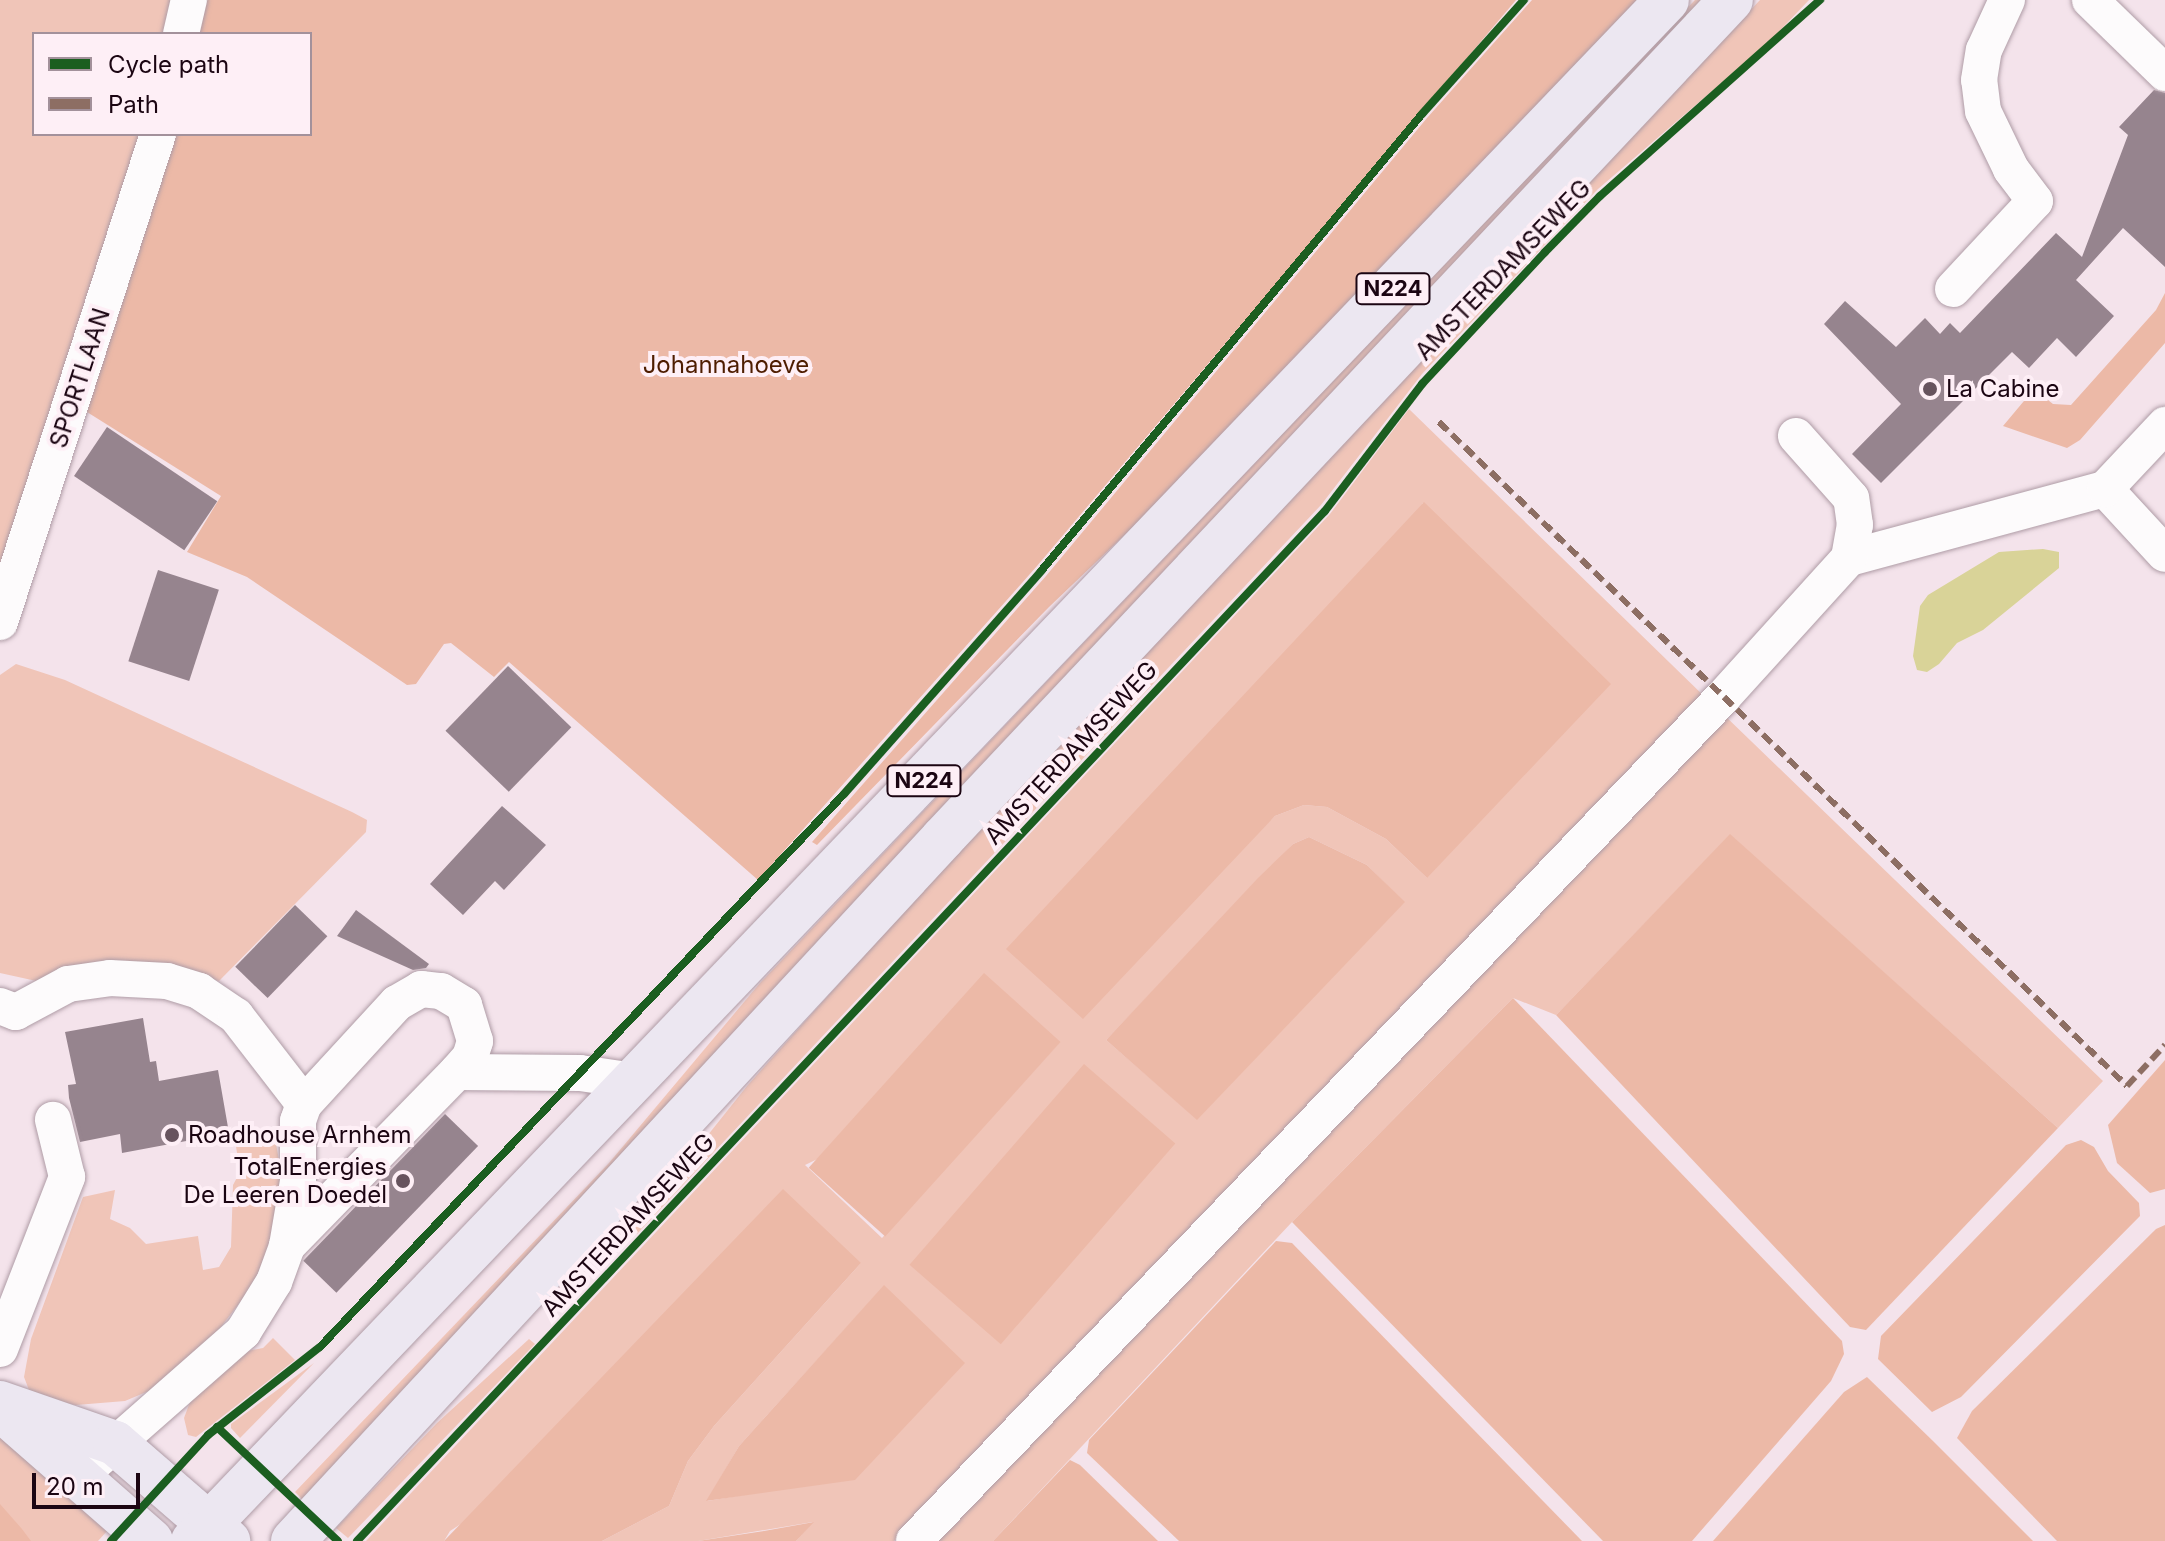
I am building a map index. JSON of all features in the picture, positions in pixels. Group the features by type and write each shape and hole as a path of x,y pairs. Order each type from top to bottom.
{"main road":[{"name":"N224","path":"210,1535 634,1081 1667,0"},
{"name":"AMSTERDAMSEWEG","path":"293,1541 943,838 1731,0"},
{"path":"0,1406 115,1443 210,1535"},
{"path":"0,1406 151,1541"}],"street":[{"path":"181,32 189,0"},
{"path":"1953,289 2035,201 2011,169 1983,111 1979,80 1984,50 2007,0"},
{"path":"2090,0 2165,73"},
{"name":"SPORTLAAN","path":"0,622 157,136"},
{"path":"1849,558 2105,489 2165,425"},
{"path":"914,1541 1712,708 1849,558 1855,525 1851,498 1796,436"},
{"path":"2105,489 2165,554"},
{"path":"0,1006 16,1012 68,984 110,978 167,981 199,991 236,1016 304,1104"},
{"path":"78,1477 243,1332 274,1282 287,1246 298,1181 298,1121 304,1104 397,1003 421,989 452,996 473,1024 470,1057 287,1246"},
{"path":"457,1072 580,1073 634,1081"},
{"path":"0,1349 67,1177 53,1120"}],"shaded area":[{"path":"0,0 180,0 172,32 32,32 32,136 147,136 0,592"},
{"path":"1695,0 1705,0 303,1500 295,1492 609,1163 760,983"},
{"path":"1760,0 1809,0 1769,42 1598,189 1422,374 1321,505 637,1234 633,1229 747,1086 933,879"},
{"path":"1409,409 1707,699 894,1541 796,1541 813,1522 698,1541 602,1541 669,1506 688,1461 714,1426 861,1263 450,1531 444,1541 366,1541 1330,514","holes":["1423,503 1427,878 1386,839 1327,807 1304,805 1275,816 1234,855","1309,837 1367,865 1404,902 1197,1119 1106,1040 1293,844","1060,1042 882,1238 805,1165","884,1286 756,1493 707,1501 739,1446"]},
{"path":"2043,549 2059,552 2059,568 1983,630 1957,643 1939,664 1927,672 1917,670 1913,656 1920,606 1928,595 1999,552"},
{"path":"16,664 65,680 352,812 367,820 366,832 219,981 193,974 41,982 0,973 0,675"},
{"path":"1722,713 2103,1081 2058,1128 1730,835 1556,1015 1513,998 1292,1222 993,1541 927,1541"},
{"path":"274,1133 286,1198 260,1276 214,1336 151,1390 125,1401 76,1405 46,1401 29,1390 24,1377 31,1339 83,1197 115,1190 110,1219 130,1228 146,1244 198,1236 203,1270 219,1267 231,1247 233,1185 240,1172 235,1140"},
{"path":"273,1338 295,1360 196,1437 188,1435 184,1418 190,1402 247,1351 263,1348"},
{"path":"529,1339 535,1344 348,1538 336,1528 437,1423"},
{"path":"314,1363 240,1438 231,1428 231,1424"},
{"path":"0,1426 108,1530 98,1541 0,1541"}],"green space":[{"name":"Johannahoeve","path":"198,0 1516,0 1037,566 758,880 509,662 494,677 451,643 444,644 416,684 407,685 247,577 187,552 221,496 79,407 166,136 312,136 312,32 190,32"},
{"path":"1532,0 1641,0 1199,464 1049,607 817,845 812,842 1046,576 1427,118"},
{"path":"2165,293 2165,343 2080,440 2067,448 2003,426 2034,389 2053,404 2071,405 2156,310"},
{"path":"1424,502 1611,684 1427,878 1386,839 1327,807 1304,805 1275,816 1083,1019 1006,949"},
{"path":"1730,834 2058,1128 1866,1330 1850,1327 1556,1015"},
{"path":"1309,837 1367,865 1405,902 1197,1120 1106,1040 1258,878 1293,844"},
{"path":"984,973 1061,1042 885,1237 809,1168"},
{"path":"1513,998 1842,1341 1844,1354 1831,1381 1692,1541 1603,1541 1292,1222"},
{"path":"2165,1060 2165,1189 2150,1193 2117,1163 2108,1125"},
{"path":"1084,1064 1175,1143 1001,1344 909,1265"},
{"path":"2081,1140 2094,1147 2108,1171 2139,1203 2140,1216 1961,1397 1932,1412 1878,1359 1881,1336 2066,1145"},
{"path":"783,1189 861,1263 714,1426 688,1461 669,1506 602,1541 444,1541"},
{"path":"2165,1225 2165,1541 2057,1541 1957,1438 1972,1411 2156,1229"},
{"path":"1276,1241 1292,1243 1582,1541 1179,1541 1087,1453 1089,1440"},
{"path":"884,1285 965,1363 855,1480 706,1501 739,1446"},
{"path":"1867,1377 2033,1541 1713,1541 1844,1392"},
{"path":"1070,1460 1080,1465 1158,1541 993,1541"},
{"path":"0,1504 22,1529 31,1541 0,1541"},
{"path":"814,1522 796,1541 698,1541 764,1531"}],"building":[{"path":"2154,90 2165,93 2165,267 2123,228 2076,280 2114,316 2076,357 2057,338 2029,368 2012,352 1881,483 1852,454 1901,404 1824,324 1845,301 1896,347 1925,318 1940,334 1950,323 1960,333 2056,233 2082,257 2128,135 2119,127"},
{"path":"107,427 217,501 184,550 74,476"},
{"path":"158,570 219,590 189,681 128,661"},
{"path":"508,666 571,727 509,792 445,731"},
{"path":"502,806 546,845 504,890 495,881 463,915 430,884"},
{"path":"295,905 327,936 268,998 235,967"},
{"path":"356,910 429,964 426,968 413,970 337,936"},
{"path":"143,1018 150,1062 156,1061 159,1081 218,1070 229,1133 122,1153 120,1134 80,1142 69,1098 68,1085 76,1084 65,1032"},
{"path":"445,1114 478,1146 336,1293 303,1261"}],"marked path":[{"path":"1439,422 2127,1086 2165,1045"}],"cycle path":[{"path":"111,1541 208,1435 320,1347 844,794 1041,571 1422,114 1524,0"},
{"path":"357,1541 1325,511 1422,384 1545,252 1600,196 1820,0"},
{"path":"217,1427 338,1541"}],"place":[{"name":"La Cabine","path":"1930,389"},
{"name":"Roadhouse Arnhem","path":"172,1135"},
{"name":"TotalEnergies De Leeren Doedel","path":"403,1181"}]}
